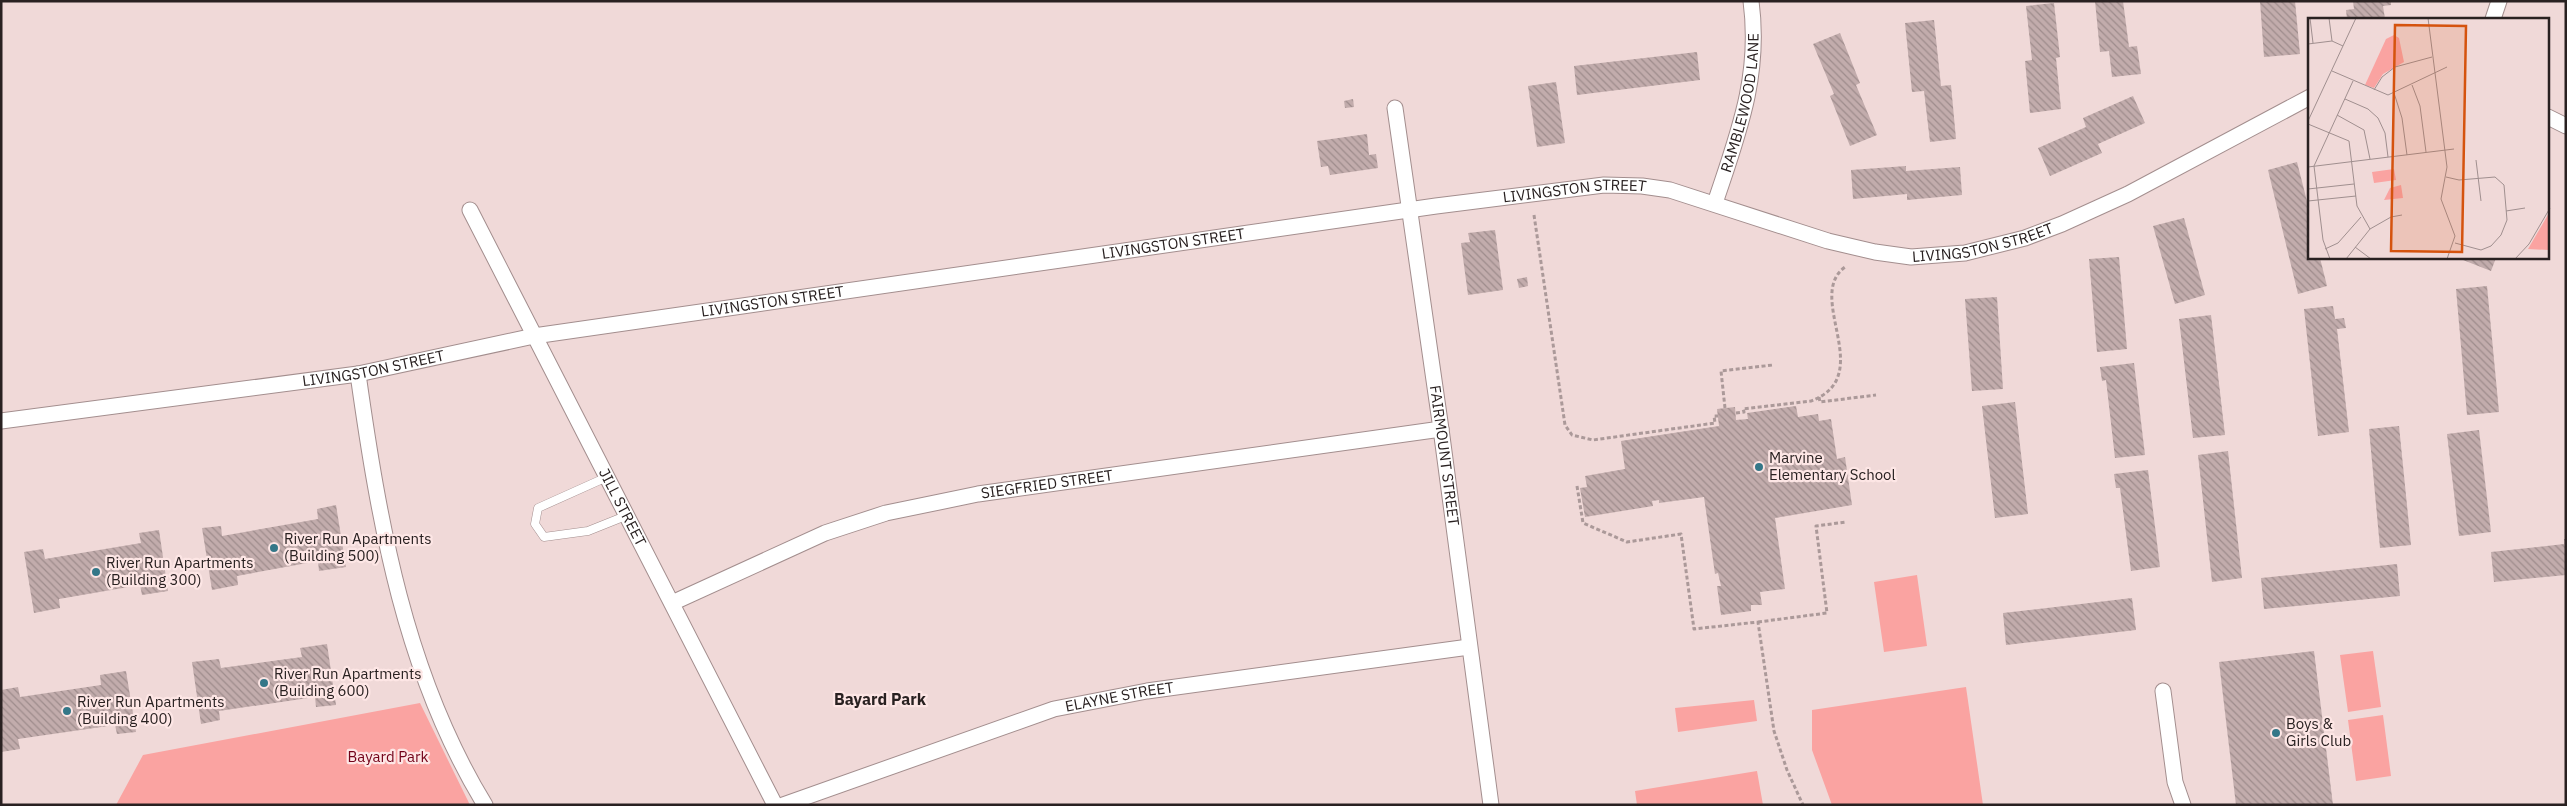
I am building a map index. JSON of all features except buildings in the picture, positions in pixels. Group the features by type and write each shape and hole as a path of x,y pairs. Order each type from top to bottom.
{"street":[{"name":"RAMBLEWOOD LANE","path":"1715,203 1743,120 1751,83 1754,48 1751,1"},
{"path":"2493,18 2498,1"},
{"name":"LIVINGSTON STREET","path":"1,422 358,374 534,336 1409,210 1609,185 1650,186 1715,203 1859,249 1911,257 1964,253 2025,238 2062,224 2128,194 2308,98"},
{"name":"FAIRMOUNT STREET","path":"1395,108 1441,428 1491,805"},
{"path":"2550,118 2566,126"},
{"name":"JILL STREET","path":"470,210 775,805"},
{"path":"358,374 378,507 391,569 412,644 448,736 485,805"},
{"name":"SIEGFRIED STREET","path":"672,603 825,533 915,506 978,494 1441,428"},
{"name":"ELAYNE STREET","path":"783,805 1054,709 1147,691 1469,647"},
{"path":"2163,691 2172,766 2183,805"}],"lane":[{"path":"607,476 538,508 535,524 544,537 588,530 628,515"}],"path":[{"path":"1534,215 1565,425 1572,435 1593,440 1715,423 1714,416 1718,416"},
{"path":"1736,413 1744,412 1743,409 1811,401 1832,385 1840,369 1841,356 1831,289 1837,274 1845,266"},
{"path":"1725,408 1720,371 1773,365"},
{"path":"1818,397 1820,402 1876,395"},
{"path":"1577,486 1583,523 1627,542 1681,534 1694,629 1828,613 1816,526 1846,522"},
{"path":"1758,622 1774,730 1787,770 1803,805"}],"green space":[{"path":"1917,575 1927,646 1884,652 1874,582"},
{"path":"2373,651 2381,707 2348,712 2340,655"},
{"path":"1966,687 1983,805 1832,805 1812,750 1812,710"},
{"path":"1754,700 1757,721 1678,732 1675,708"},
{"name":"Bayard Park","path":"420,703 470,805 116,805 143,755"},
{"path":"2383,715 2391,776 2356,781 2348,720"},
{"path":"1757,771 1763,805 1637,805 1635,791"}],"place":[{"name":"Marvine Elementary School","path":"1759,467"},
{"name":"River Run Apartments (Building 500)","path":"274,548"},
{"name":"River Run Apartments (Building 300)","path":"96,572"},
{"name":"River Run Apartments (Building 600)","path":"264,683"},
{"name":"River Run Apartments (Building 400)","path":"67,711"},
{"name":"Boys & Girls Club","path":"2276,733"}],"district":[{"name":"Bayard Park","path":"880,699"}]}
